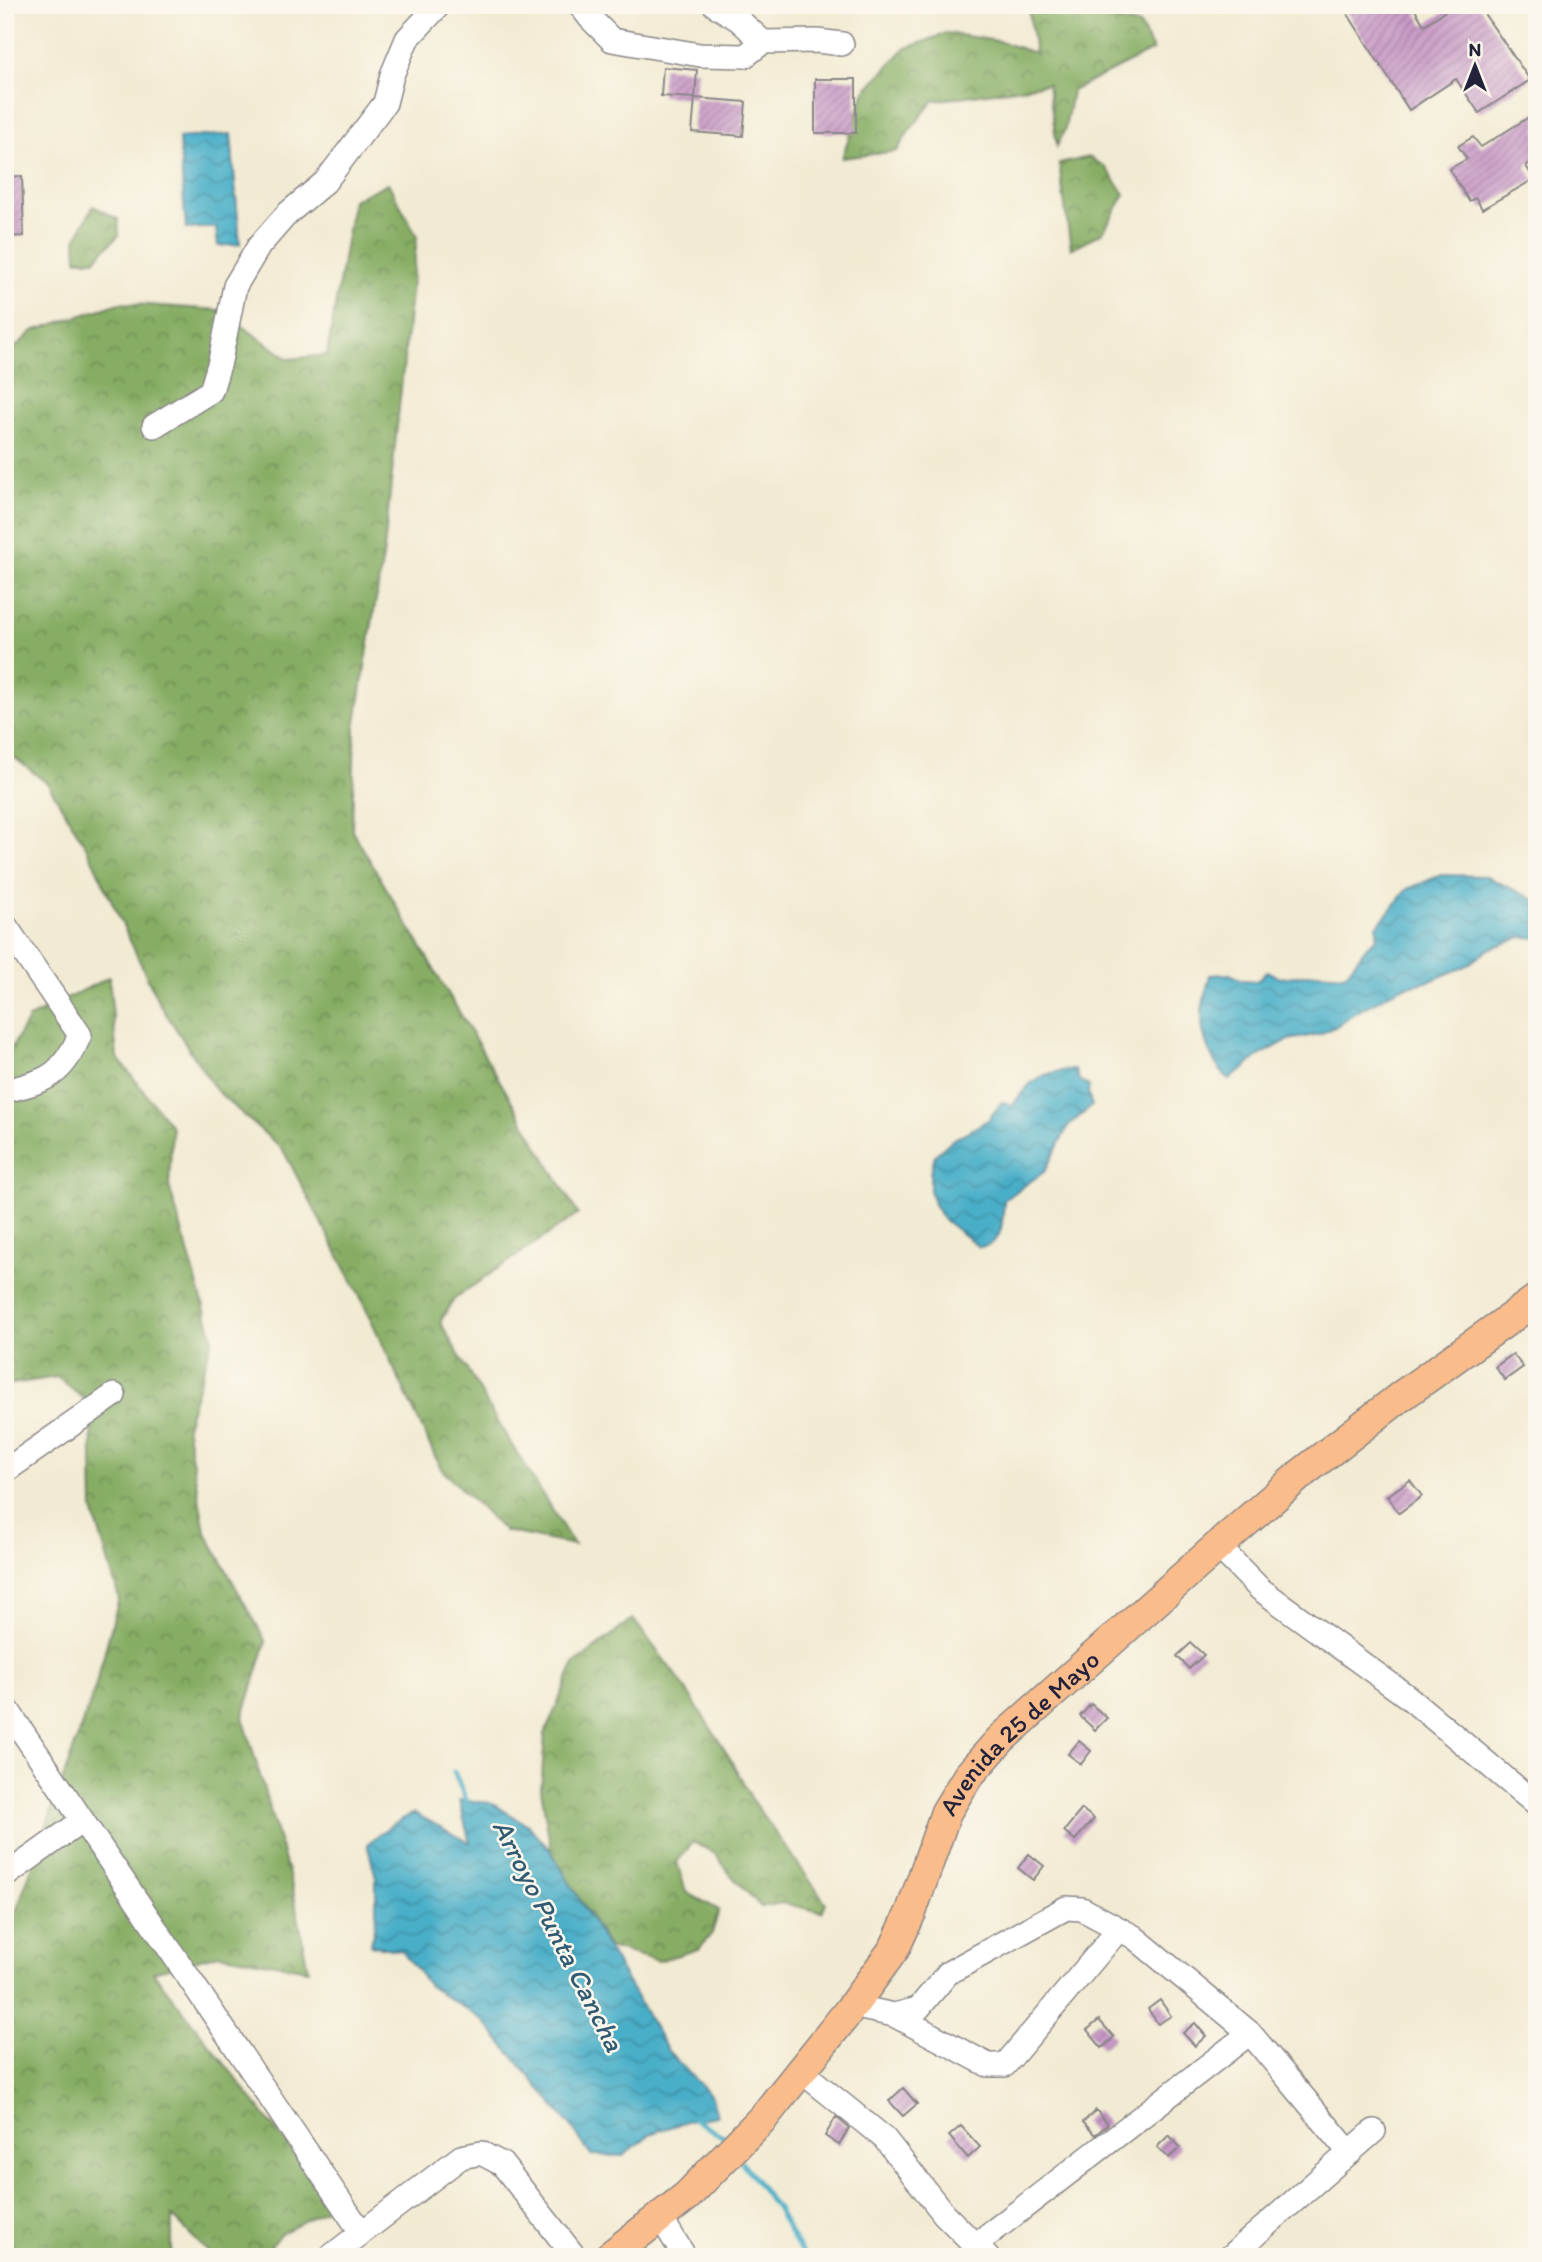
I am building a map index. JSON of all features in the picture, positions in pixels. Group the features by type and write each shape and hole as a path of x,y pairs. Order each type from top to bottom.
{"main road":[{"name":"Avenida 25 de Mayo","path":"609,2257 687,2196 763,2119 852,2006 894,1949 911,1912 946,1812 968,1776 1001,1739 1301,1474 1400,1397 1537,1299"}],"street":[{"path":"154,426 211,391 235,286 259,246 287,214 325,182 385,103 392,75 407,38 439,5"},
{"path":"580,5 612,40 700,55 745,56 763,42 817,41 842,44"},
{"path":"715,5 739,20 763,42"},
{"path":"5,925 80,1035 70,1058 59,1070 41,1082 5,1091"},
{"path":"5,1471 114,1395"},
{"path":"1218,1546 1260,1589 1408,1697 1537,1805"},
{"path":"5,1706 361,2232"},
{"path":"5,1876 82,1821"},
{"path":"894,2015 918,2009 948,1973 1066,1908 1082,1909 1134,1937 1250,2033 1350,2152"},
{"path":"852,2006 894,2015 988,2065 1005,2065 1119,1929"},
{"path":"801,2071 884,2138 944,2214 981,2251 1250,2033"},
{"path":"1230,2257 1374,2132"},
{"path":"330,2257 461,2157 481,2153 502,2164 575,2257"},
{"path":"661,2218 685,2257"}],"green space":[{"path":"1028,5 1038,5 1039,8 1044,5 1098,5 1117,21 1140,25 1153,50 1072,91 1065,129 1057,146 1048,84 933,101 897,151 842,158 865,91 904,49 947,33 998,41 1035,53"},
{"path":"1089,157 1105,167 1125,194 1103,232 1071,249 1059,164"},
{"path":"388,183 417,236 384,550 355,728 352,830 578,1214 455,1298 440,1322 497,1421 574,1545 504,1531 441,1469 359,1294 283,1150 216,1090 159,1003 88,850 48,784 5,750 5,444 9,430 5,421 5,357 33,331 120,303 219,310 289,359 327,355 353,200"},
{"path":"93,206 118,219 119,235 94,260 77,260 76,239"},
{"path":"109,977 117,1057 172,1127 169,1186 213,1338 186,1426 205,1531 266,1642 243,1717 293,1889 308,1970 219,1954 153,1972 334,2204 280,2234 262,2257 213,2257 172,2216 172,2257 5,2257 5,1934 12,1923 95,1688 119,1598 93,1510 91,1405 57,1377 5,1385 5,1059 29,1018"},
{"path":"633,1619 681,1682 728,1755 754,1803 826,1903 822,1912 782,1903 761,1907 730,1874 715,1853 693,1842 677,1862 686,1892 719,1910 712,1933 699,1949 658,1961 608,1947 551,1851 541,1789 545,1734 574,1664"}],"water":[{"path":"231,134 240,244 218,246 216,227 186,229 179,138"},
{"path":"1441,875 1486,876 1537,901 1537,938 1522,937 1489,949 1466,966 1430,981 1400,988 1320,1034 1288,1040 1257,1057 1229,1079 1223,1073 1212,1058 1203,1031 1202,1008 1210,975 1230,974 1242,980 1257,981 1267,971 1280,978 1317,973 1345,975 1367,946 1377,938 1377,926 1407,889"},
{"path":"1075,1069 1079,1080 1089,1086 1092,1106 1068,1126 1045,1171 1004,1200 998,1237 994,1242 979,1247 943,1219 934,1204 930,1190 930,1173 935,1155 952,1140 988,1120 1002,1102 1013,1105 1026,1088 1039,1078 1054,1072"},
{"path":"459,1800 491,1803 528,1825 551,1851 668,2051 712,2097 717,2116 688,2121 650,2134 623,2156 591,2155 570,2125 483,2020 429,1986 402,1951 371,1945 376,1915 376,1877 367,1844 391,1825 414,1813 470,1843"}],"building":[{"path":"1342,5 1412,5 1424,25 1455,5 1478,5 1530,80 1479,113 1456,79 1409,110"},
{"path":"663,67 697,70 695,98 661,96"},
{"path":"815,79 856,79 856,133 815,133"},
{"path":"695,98 746,102 743,136 692,132"},
{"path":"1537,112 1537,158 1526,166 1534,179 1482,209 1476,198 1469,201 1449,169 1467,159 1458,146 1473,137 1481,147"},
{"path":"22,176 24,236 5,237 5,177"},
{"path":"1513,1354 1523,1367 1505,1380 1495,1367"},
{"path":"1410,1480 1422,1496 1399,1513 1387,1496"},
{"path":"1191,1643 1204,1655 1189,1669 1177,1656"},
{"path":"1091,1704 1107,1718 1095,1730 1080,1716"},
{"path":"1079,1741 1091,1751 1081,1764 1068,1754"},
{"path":"1082,1809 1094,1819 1075,1840 1064,1831"},
{"path":"1029,1854 1044,1866 1033,1880 1018,1868"},
{"path":"1160,2000 1171,2016 1158,2024 1148,2009"},
{"path":"1099,2020 1114,2037 1102,2048 1087,2030"},
{"path":"1195,2023 1206,2036 1195,2046 1183,2033"},
{"path":"903,2088 917,2104 903,2116 889,2101"},
{"path":"1096,2110 1108,2124 1095,2135 1083,2122"},
{"path":"836,2117 849,2128 839,2145 825,2136"},
{"path":"961,2126 980,2147 968,2158 949,2136"},
{"path":"1169,2135 1180,2147 1169,2158 1157,2147"}],"waterway":[{"name":"Arroyo Punta Cancha","path":"454,1772 468,1804"},
{"name":"Arroyo Punta Cancha","path":"691,2117 724,2137"},
{"name":"Arroyo Punta Cancha","path":"742,2162 776,2208 804,2257"}]}
